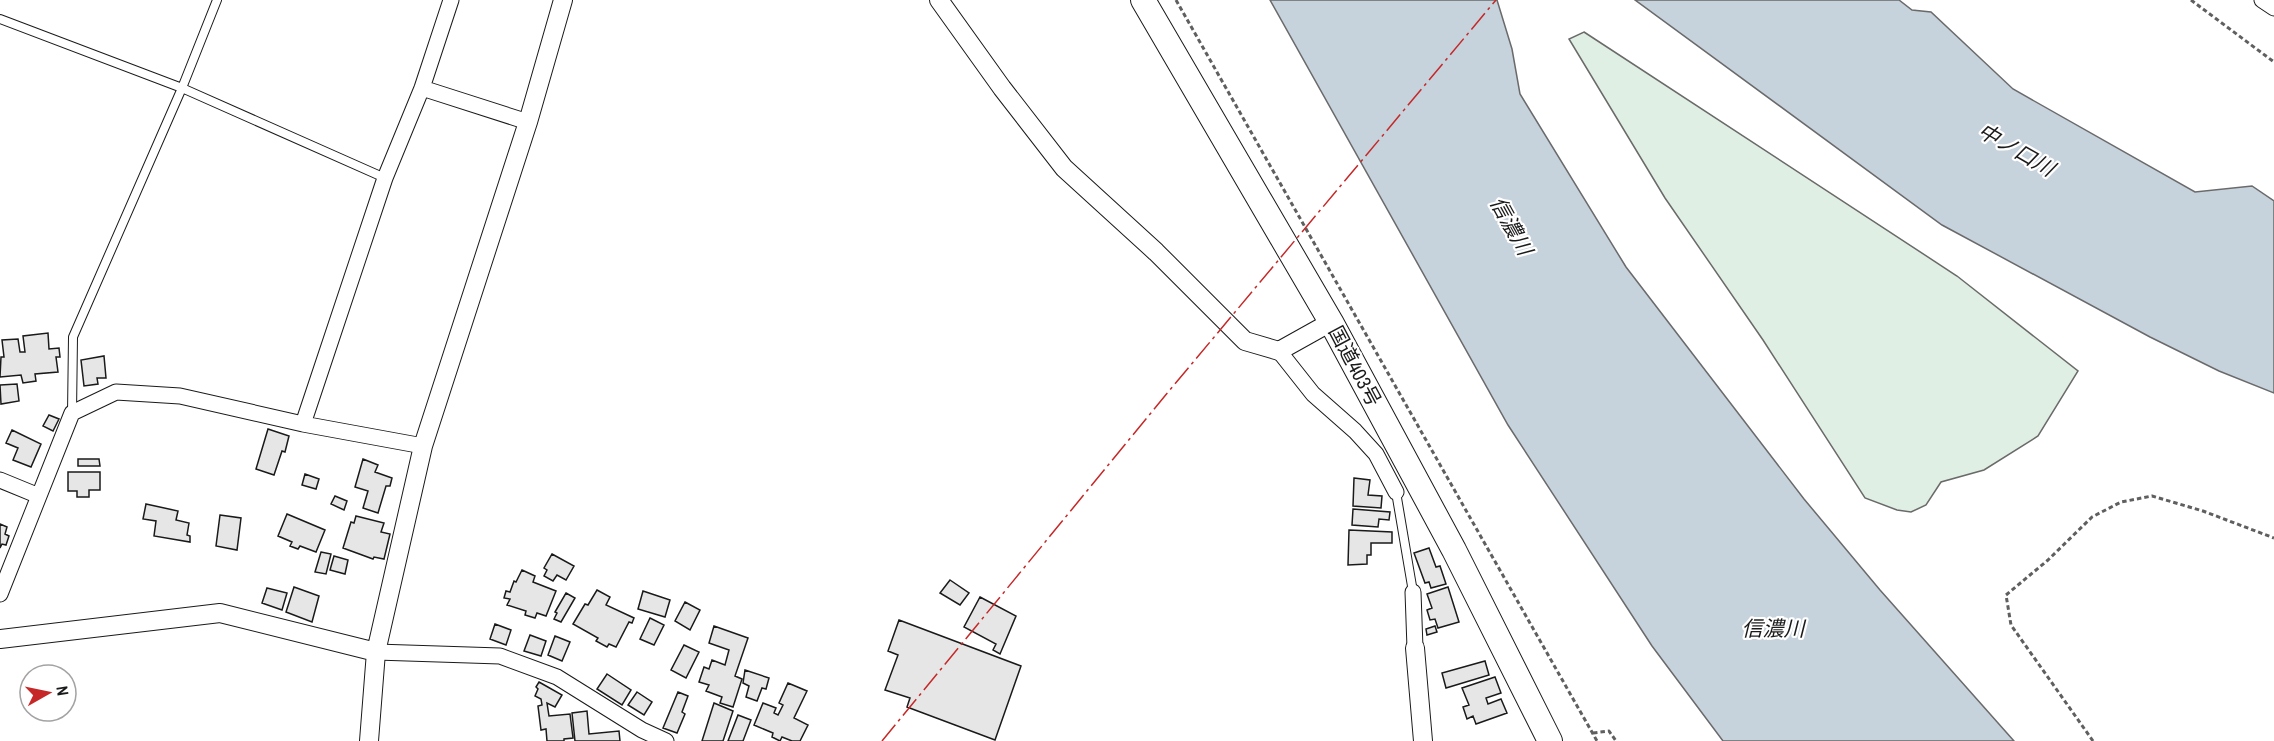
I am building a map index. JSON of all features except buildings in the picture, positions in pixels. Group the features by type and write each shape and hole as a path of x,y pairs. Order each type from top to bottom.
{"highway":[{"name":"国道403号","path":"1143,0 1331,322 1454,550 1550,741"}],"street":[{"path":"303,424 386,178 422,88 451,0"},
{"path":"369,741 376,652 423,446 528,122 563,0"},
{"path":"939,0 1002,88 1064,168 1156,252 1245,341 1279,351 1313,394 1355,431 1376,454 1396,492"},
{"path":"2262,0 2274,8"},
{"path":"422,88 528,122"},
{"path":"1279,351 1331,322"},
{"path":"0,594 72,413 116,392 180,396 303,424 423,446"},
{"path":"0,480 39,496"},
{"path":"1413,592 1423,741"},
{"path":"0,639 220,613 376,652 500,656 557,677 642,730 666,741"}],"lane":[{"path":"72,413 73,337 182,88 217,0"},
{"path":"0,19 182,88 386,178"},
{"path":"1396,492 1413,592"}],"path":[{"path":"1176,0 1597,741"},
{"path":"2191,0 2274,62"},
{"path":"2093,741 2011,625 2006,595 2048,560 2092,518 2121,502 2152,496 2203,511 2274,537"},
{"path":"1592,733 1609,731 1616,741"}],"green space":[{"path":"1584,32 1957,276 2078,371 2038,436 1984,470 1941,482 1926,505 1911,512 1897,510 1865,498 1763,340 1665,198 1569,39"}],"water":[{"name":"信濃川","path":"1270,0 1497,0 1512,49 1520,94 1626,267 1804,499 1880,590 2014,741 1723,741 1652,646 1508,425"},
{"name":"中ノ口川","path":"1635,0 1899,0 1912,10 1931,12 2013,89 2195,192 2252,186 2274,201 2274,393 2219,371 2150,337 1942,225"}],"power":[{"path":"882,741 1164,397 1496,0"}]}
